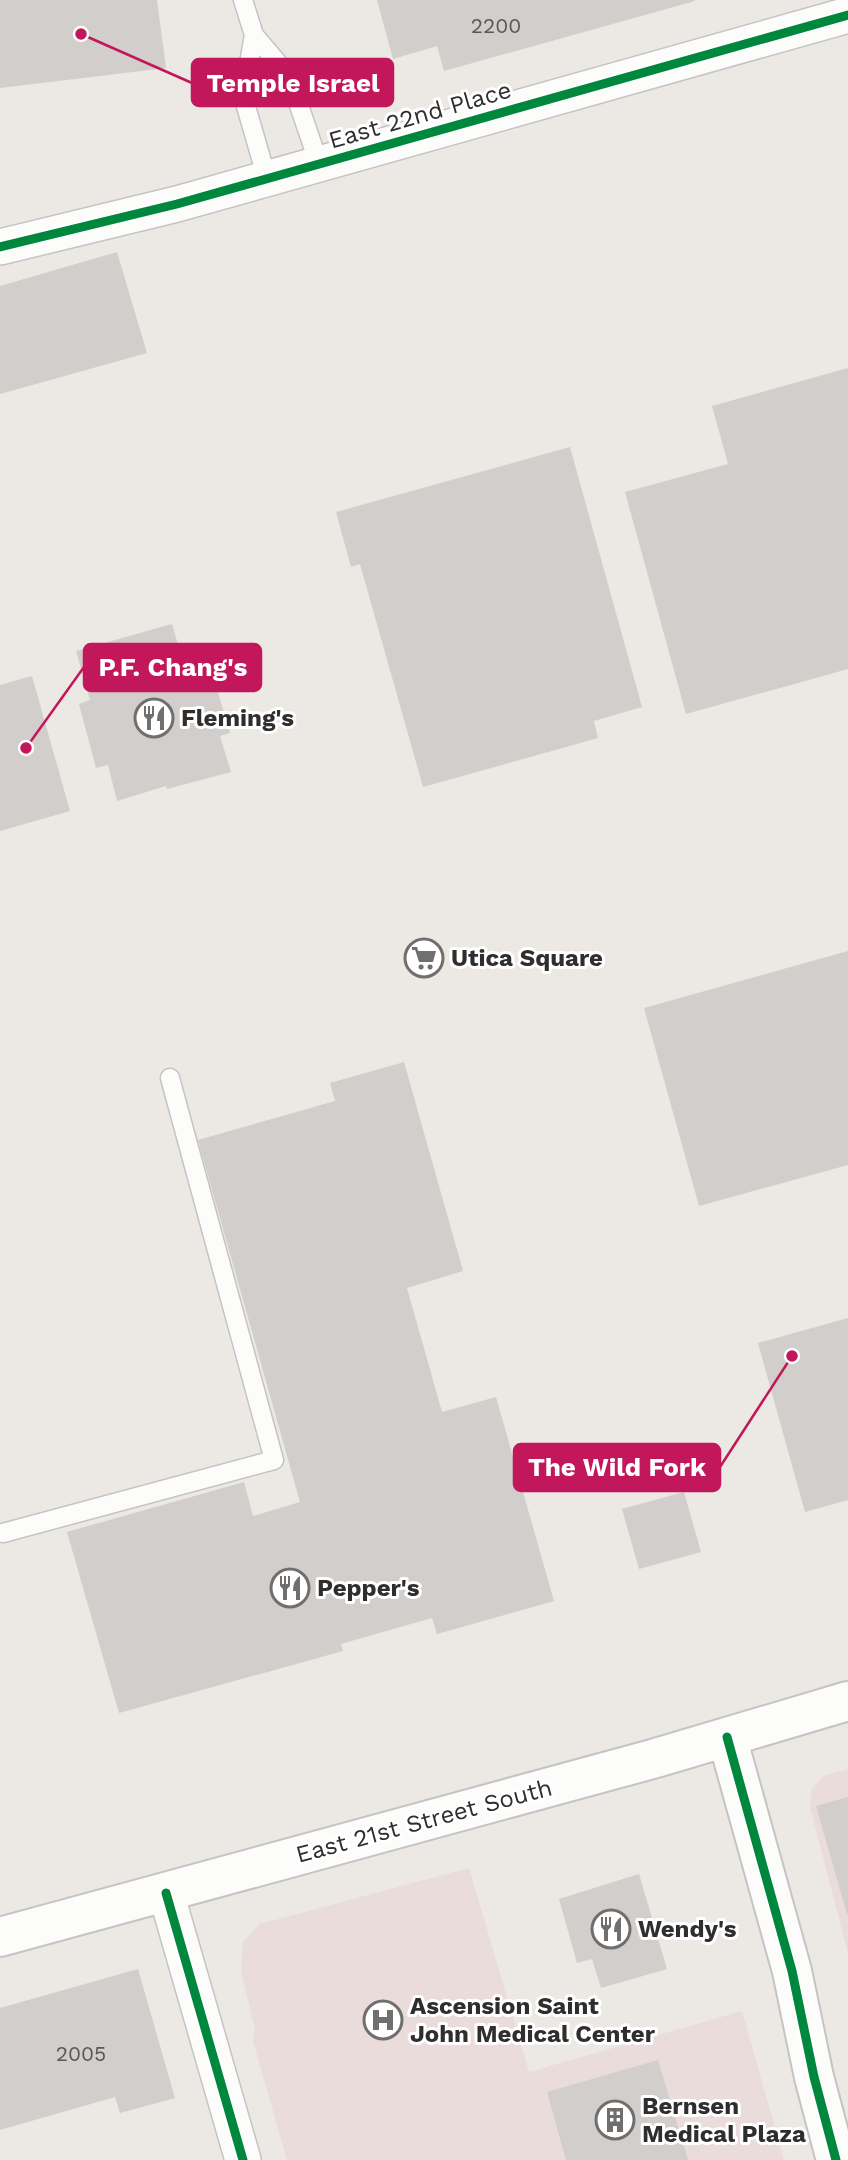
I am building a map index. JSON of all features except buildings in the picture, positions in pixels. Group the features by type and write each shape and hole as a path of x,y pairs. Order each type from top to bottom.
{"main road":[{"name":"East 21st Street South","path":"0,1937 727,1737 848,1701"},
{"path":"727,1737 792,1971 814,2077 836,2160"}],"street":[{"name":"East 22nd Place","path":"0,247 177,204 848,15"},
{"path":"166,1893 243,2160"}],"lane":[{"path":"243,0 254,35 289,76 318,164"},
{"path":"254,35 243,96 267,178"},
{"path":"3,1533 274,1460 170,1078"}],"shaded area":[{"path":"848,1769 848,1953 810,1807 812,1788 824,1776"},
{"name":"Ascension Saint John Medical Center","path":"469,1868 529,2072 742,2011 784,2160 287,2160 253,2041 255,2029 241,1972 243,1942 260,1924"}],"cycle path":[{"path":"0,247 177,204 848,15"},
{"path":"727,1737 792,1971 814,2077 836,2160"},
{"path":"166,1893 243,2160"}],"place":[{"name":"Temple Israel","path":"81,34"},
{"name":"Fleming's","path":"154,718"},
{"name":"P.F. Chang's","path":"26,748"},
{"name":"Utica Square","path":"424,958"},
{"name":"The Wild Fork","path":"792,1356"},
{"name":"Pepper's","path":"290,1588"},
{"name":"Wendy's","path":"611,1929"},
{"name":"Ascension Saint John Medical Center","path":"383,2020"},
{"name":"Bernsen Medical Plaza","path":"615,2120"}]}
